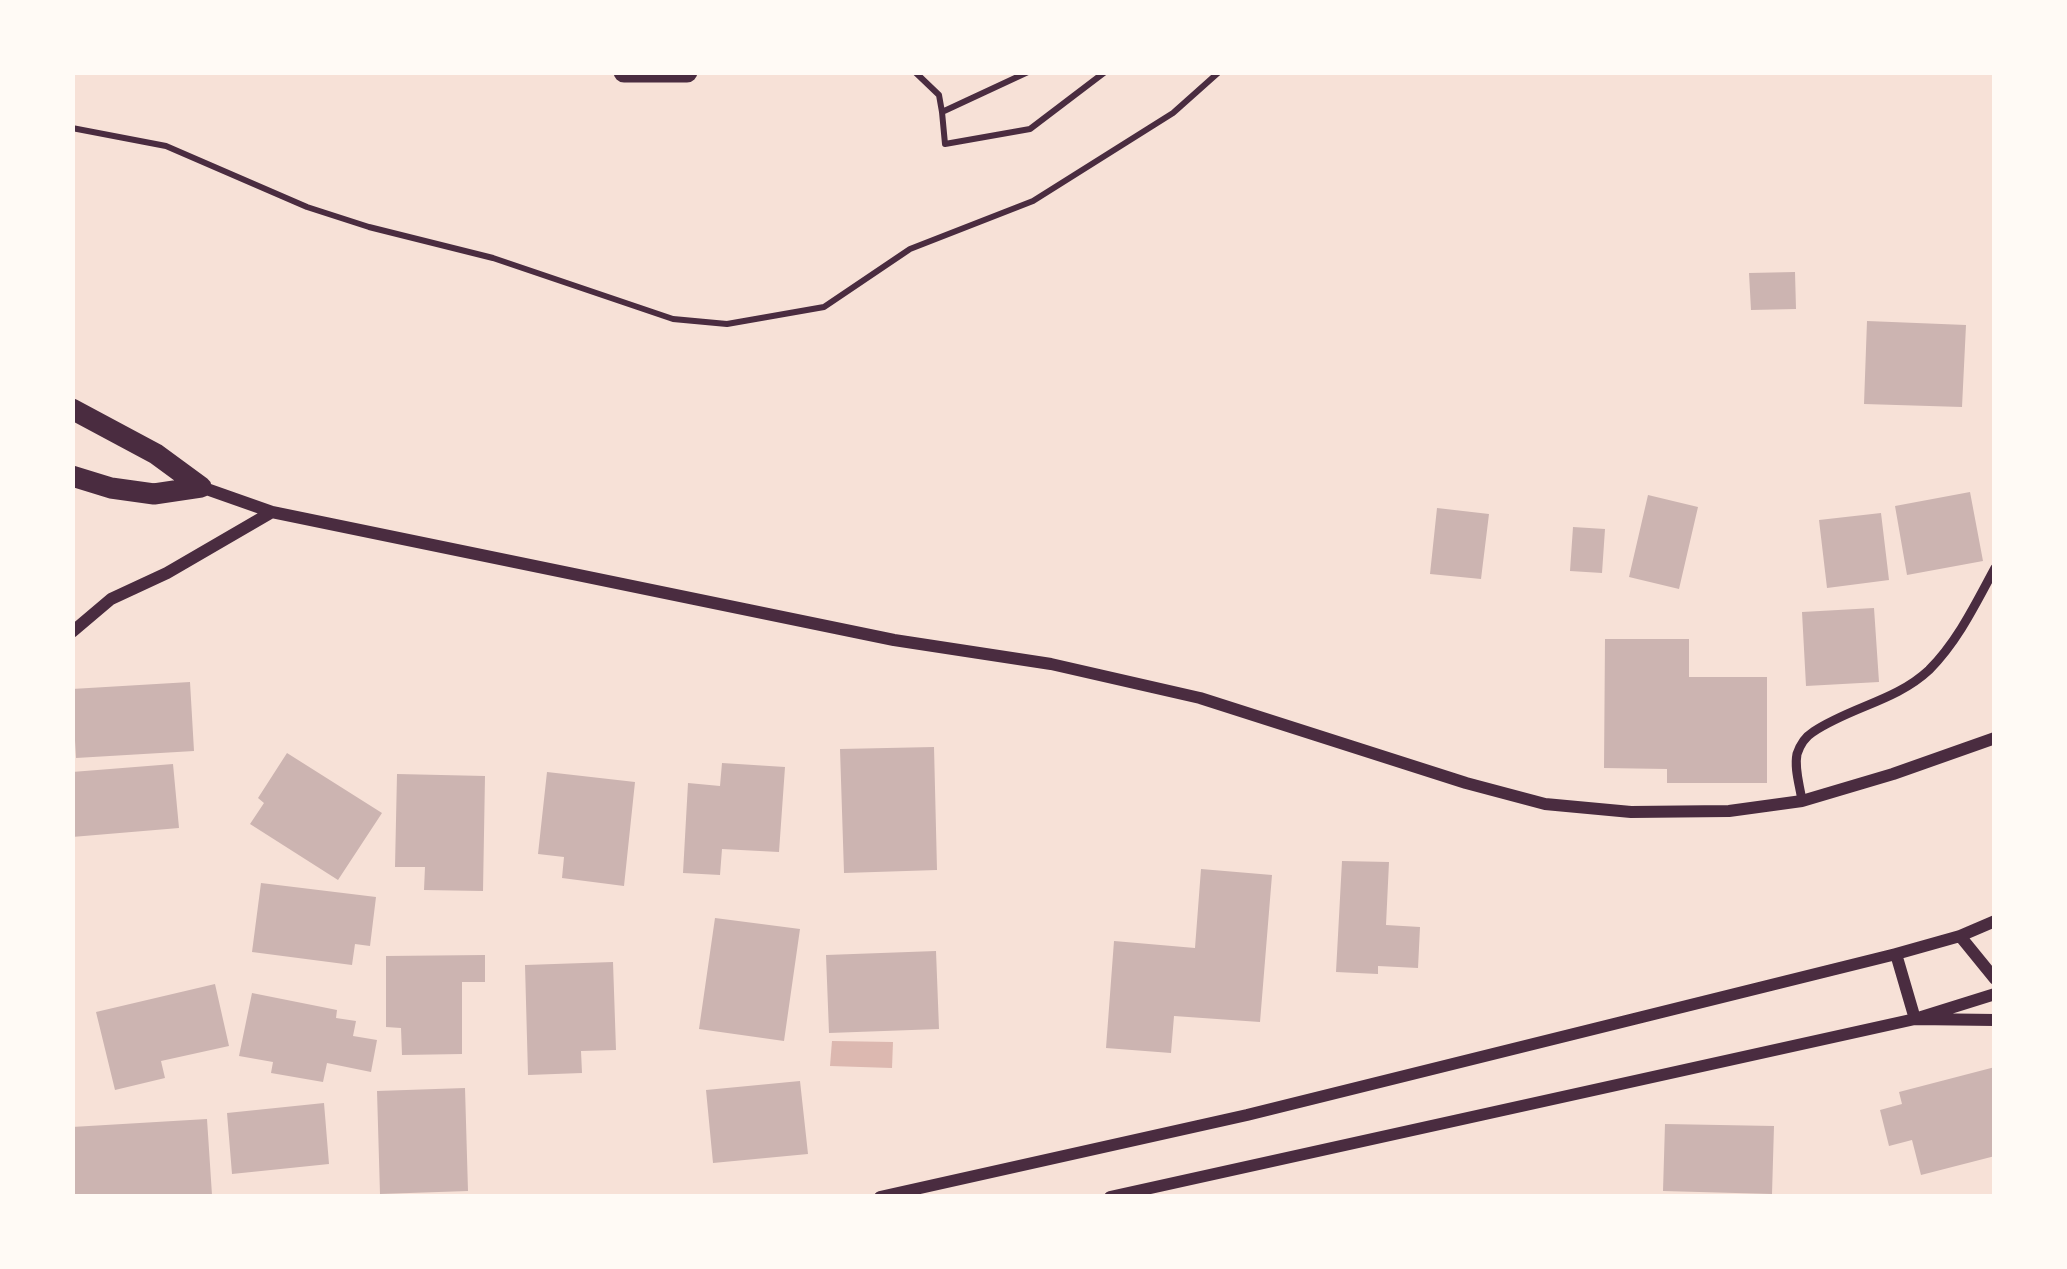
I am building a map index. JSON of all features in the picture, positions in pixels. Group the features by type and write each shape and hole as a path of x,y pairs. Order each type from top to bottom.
{"street":[{"path":"623,72 688,72"},
{"path":"72,409 156,454 201,487 272,512 894,640 1051,664 1200,698 1545,804 1631,812 1729,812 1802,801 1995,738"},
{"path":"72,476 154,494 201,487"},
{"path":"72,632 111,599 272,512"},
{"path":"880,1197 1247,1114 1896,954 1995,921"},
{"path":"1960,936 1995,979"},
{"path":"1896,954 1915,1019"},
{"path":"1110,1197 1915,1019 1995,994"},
{"path":"1915,1019 1995,1020"}],"lane":[{"path":"1802,801 1796,757 1806,738 1900,691 1928,670 1962,628 1995,568"}],"path":[{"path":"916,72 939,95 945,144 1030,129 1105,72"},
{"path":"942,112 1028,72"},
{"path":"72,128 166,146 307,207 493,258 673,319 727,324 824,307 910,249 1033,201 1173,113 1219,72"}],"shaded area":[{"path":"832,1041 893,1042 892,1068 830,1066"}],"building":[{"path":"1795,272 1796,309 1751,310 1749,273"},
{"path":"1867,321 1966,325 1962,407 1864,404"},
{"path":"1970,492 1983,561 1907,575 1895,506"},
{"path":"1648,495 1698,507 1679,589 1629,577"},
{"path":"1437,508 1489,514 1481,579 1430,574"},
{"path":"1881,513 1889,580 1827,588 1819,520"},
{"path":"1573,527 1605,529 1602,573 1570,571"},
{"path":"1874,608 1879,682 1806,686 1802,612"},
{"path":"1605,639 1689,639 1689,677 1767,677 1767,783 1667,783 1667,769 1604,768"},
{"path":"190,682 194,751 76,758 72,689"},
{"path":"934,747 937,870 844,873 840,749"},
{"path":"287,753 382,813 338,880 250,824 264,803 258,798"},
{"path":"722,763 785,767 779,852 722,849 720,875 683,873 688,783 720,786"},
{"path":"173,764 179,828 72,837 72,772"},
{"path":"547,772 635,782 624,886 562,878 564,857 538,854"},
{"path":"397,774 485,776 483,891 424,890 425,867 395,867"},
{"path":"1342,861 1389,862 1386,925 1420,927 1418,968 1378,966 1378,974 1336,972"},
{"path":"1201,869 1272,875 1260,1022 1174,1016 1171,1053 1106,1048 1114,941 1195,948"},
{"path":"261,883 376,897 370,946 355,944 352,965 252,952"},
{"path":"715,918 800,929 784,1041 699,1029"},
{"path":"936,951 939,1029 829,1033 826,955"},
{"path":"485,955 485,982 462,982 462,1054 402,1055 401,1028 386,1027 386,956"},
{"path":"613,962 616,1050 581,1051 582,1073 528,1075 525,965"},
{"path":"215,984 229,1046 161,1061 165,1078 115,1090 96,1012"},
{"path":"252,993 337,1010 336,1018 356,1021 353,1036 377,1040 371,1072 327,1063 323,1082 271,1073 273,1062 239,1056"},
{"path":"1995,1067 1995,1156 1921,1175 1912,1140 1889,1146 1880,1110 1902,1104 1899,1092"},
{"path":"800,1081 808,1154 713,1163 706,1090"},
{"path":"465,1088 468,1191 380,1194 377,1091"},
{"path":"324,1103 329,1164 232,1174 227,1113"},
{"path":"207,1119 212,1195 72,1197 72,1127"},
{"path":"1665,1124 1774,1126 1772,1194 1663,1191"}]}
